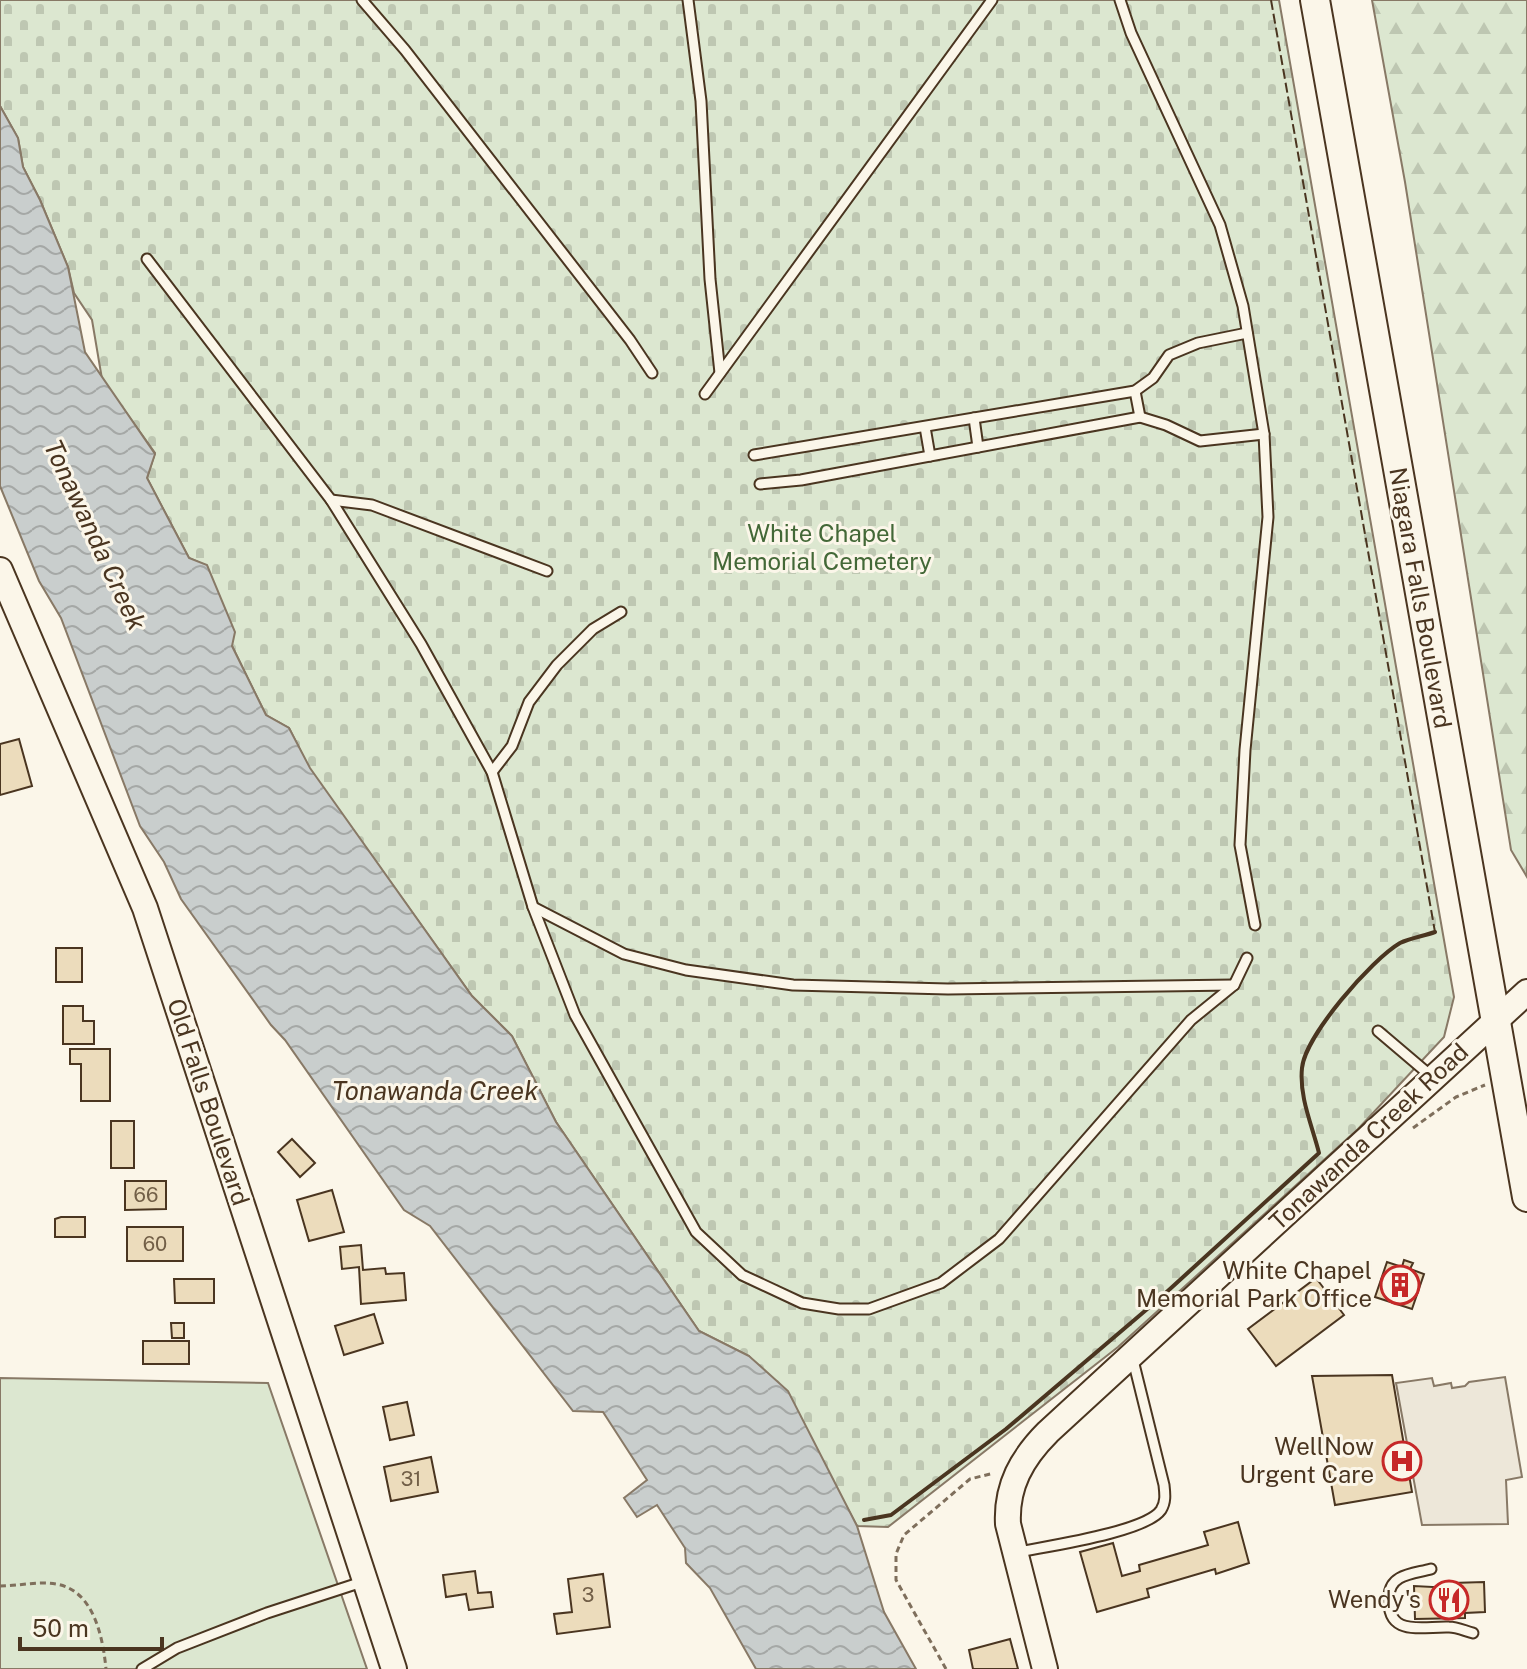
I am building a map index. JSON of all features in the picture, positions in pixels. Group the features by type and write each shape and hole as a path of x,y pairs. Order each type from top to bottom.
{"main road":[{"name":"Niagara Falls Boulevard","path":"1315,0 1527,1197"}],"street":[{"name":"Old Falls Boulevard","path":"0,570 145,908 394,1669"},
{"name":"Tonawanda Creek Road","path":"1045,1669 1012,1544 1008,1501 1011,1486 1027,1456 1048,1432 1527,992"}],"lane":[{"path":"362,0 630,340 652,373"},
{"path":"688,0 701,101 710,279 720,373"},
{"path":"705,394 992,0"},
{"path":"1120,0 1131,33 1220,225 1243,306 1264,434 1268,517 1245,750 1240,845 1255,925"},
{"path":"147,259 331,500 421,644 492,772 533,907 575,1015 696,1232 742,1275 802,1303 839,1309 869,1309 941,1283 999,1239 1191,1020 1234,985 1247,958"},
{"path":"754,455 1135,391 1153,378 1169,355 1198,343 1247,333"},
{"path":"1135,391 1140,417"},
{"path":"760,484 801,480 1140,417 1200,441 1264,434"},
{"path":"974,418 978,447"},
{"path":"925,427 930,456"},
{"path":"331,500 372,505 547,571"},
{"path":"492,772 512,746 529,702 557,665 593,629 621,612"},
{"path":"533,907 624,954 686,970 793,985 948,989 1234,985"},
{"path":"1378,1031 1433,1078"},
{"path":"1012,1544 1128,1529 1161,1510 1166,1499 1164,1485 1133,1357"},
{"path":"1431,1569 1397,1578 1393,1582 1389,1594 1390,1612 1400,1625 1409,1628 1452,1627 1473,1633"},
{"path":"142,1669 177,1648 267,1613 365,1581"}],"path":[{"path":"946,1669 896,1580 896,1554 904,1535 970,1479 998,1472"},
{"path":"0,1586 46,1584 68,1588 91,1612 98,1626 106,1669"}],"green space":[{"name":"White Chapel Memorial Cemetery","path":"0,0 1279,0 1454,997 1444,1037 1358,1129 1118,1347 888,1527 857,1526 831,1478 749,1356 699,1331 556,1122 512,1036 472,996 309,768 289,728 266,715 232,646 207,566 189,558 147,478 155,453 102,379 92,320 74,293 68,267 23,167 18,138 0,106"},
{"path":"1372,0 1527,0 1527,877 1511,850 1405,182"},
{"path":"0,1378 268,1383 367,1669 0,1669"}],"shaded area":[{"path":"1505,1377 1522,1477 1506,1480 1508,1524 1422,1525 1396,1383 1432,1378 1434,1386 1451,1383 1452,1388 1465,1386 1469,1382"}],"water":[{"name":"Tonawanda Creek","path":"0,106 18,138 23,167 68,267 85,352 155,454 147,478 189,558 207,565 235,632 232,646 266,715 289,728 310,768 472,996 512,1036 556,1122 699,1331 749,1356 788,1391 857,1526 884,1612 916,1669 756,1669 710,1588 686,1563 685,1548 657,1505 637,1517 624,1498 647,1480 603,1412 573,1411 430,1226 404,1210 181,899 164,862 140,826 61,618 39,581 0,486"}],"building":[{"path":"19,739 32,786 0,795 0,744"},
{"path":"56,948 82,948 82,982 56,982"},
{"path":"63,1006 83,1006 83,1021 94,1021 94,1044 63,1044"},
{"path":"70,1049 110,1049 110,1101 81,1101 81,1064 70,1064"},
{"path":"111,1121 134,1121 134,1168 111,1168"},
{"path":"292,1139 315,1163 300,1177 278,1152"},
{"path":"125,1181 166,1181 166,1209 125,1210"},
{"path":"332,1190 344,1232 309,1241 297,1200"},
{"path":"85,1217 85,1237 55,1237 55,1219"},
{"path":"127,1227 183,1227 183,1261 127,1261"},
{"path":"361,1245 363,1270 385,1268 386,1274 404,1273 406,1300 361,1304 359,1267 342,1269 340,1247"},
{"name":"White Chapel Memorial Park Office","path":"1404,1260 1413,1263 1410,1269 1424,1274 1412,1309 1375,1297 1387,1262 1402,1267"},
{"path":"1316,1278 1344,1315 1276,1366 1248,1329"},
{"path":"174,1279 214,1279 214,1303 175,1303"},
{"path":"374,1314 383,1343 344,1355 335,1326"},
{"path":"171,1323 184,1323 184,1338 172,1338"},
{"path":"143,1341 189,1341 189,1364 143,1364"},
{"path":"1392,1375 1412,1492 1335,1505 1312,1376"},
{"path":"407,1402 414,1435 390,1440 383,1407"},
{"path":"431,1457 438,1492 391,1501 384,1467"},
{"path":"1238,1522 1249,1563 1216,1574 1215,1569 1147,1589 1149,1597 1097,1612 1080,1552 1113,1543 1122,1576 1140,1571 1139,1565 1208,1545 1204,1532"},
{"path":"475,1571 478,1593 491,1592 493,1607 469,1610 466,1594 446,1597 443,1575"},
{"path":"603,1574 610,1627 557,1634 554,1614 572,1612 568,1579"},
{"name":"Wendy's","path":"1484,1582 1485,1612 1465,1613 1465,1618 1415,1619 1414,1586 1452,1588 1452,1583"},
{"path":"1010,1639 1018,1669 973,1669 969,1650"}],"fence":[{"path":"1271,0 1435,932"}],"wall":[{"path":"864,1520 891,1515 1006,1429 1159,1299 1319,1153 1304,1100 1302,1079 1302,1068 1314,1037 1341,1000 1373,965 1400,943 1435,932"}],"place":[{"name":"White Chapel Memorial Park Office","path":"1400,1285"},
{"name":"WellNow Urgent Care","path":"1402,1461"},
{"name":"Wendy's","path":"1449,1600"}]}
